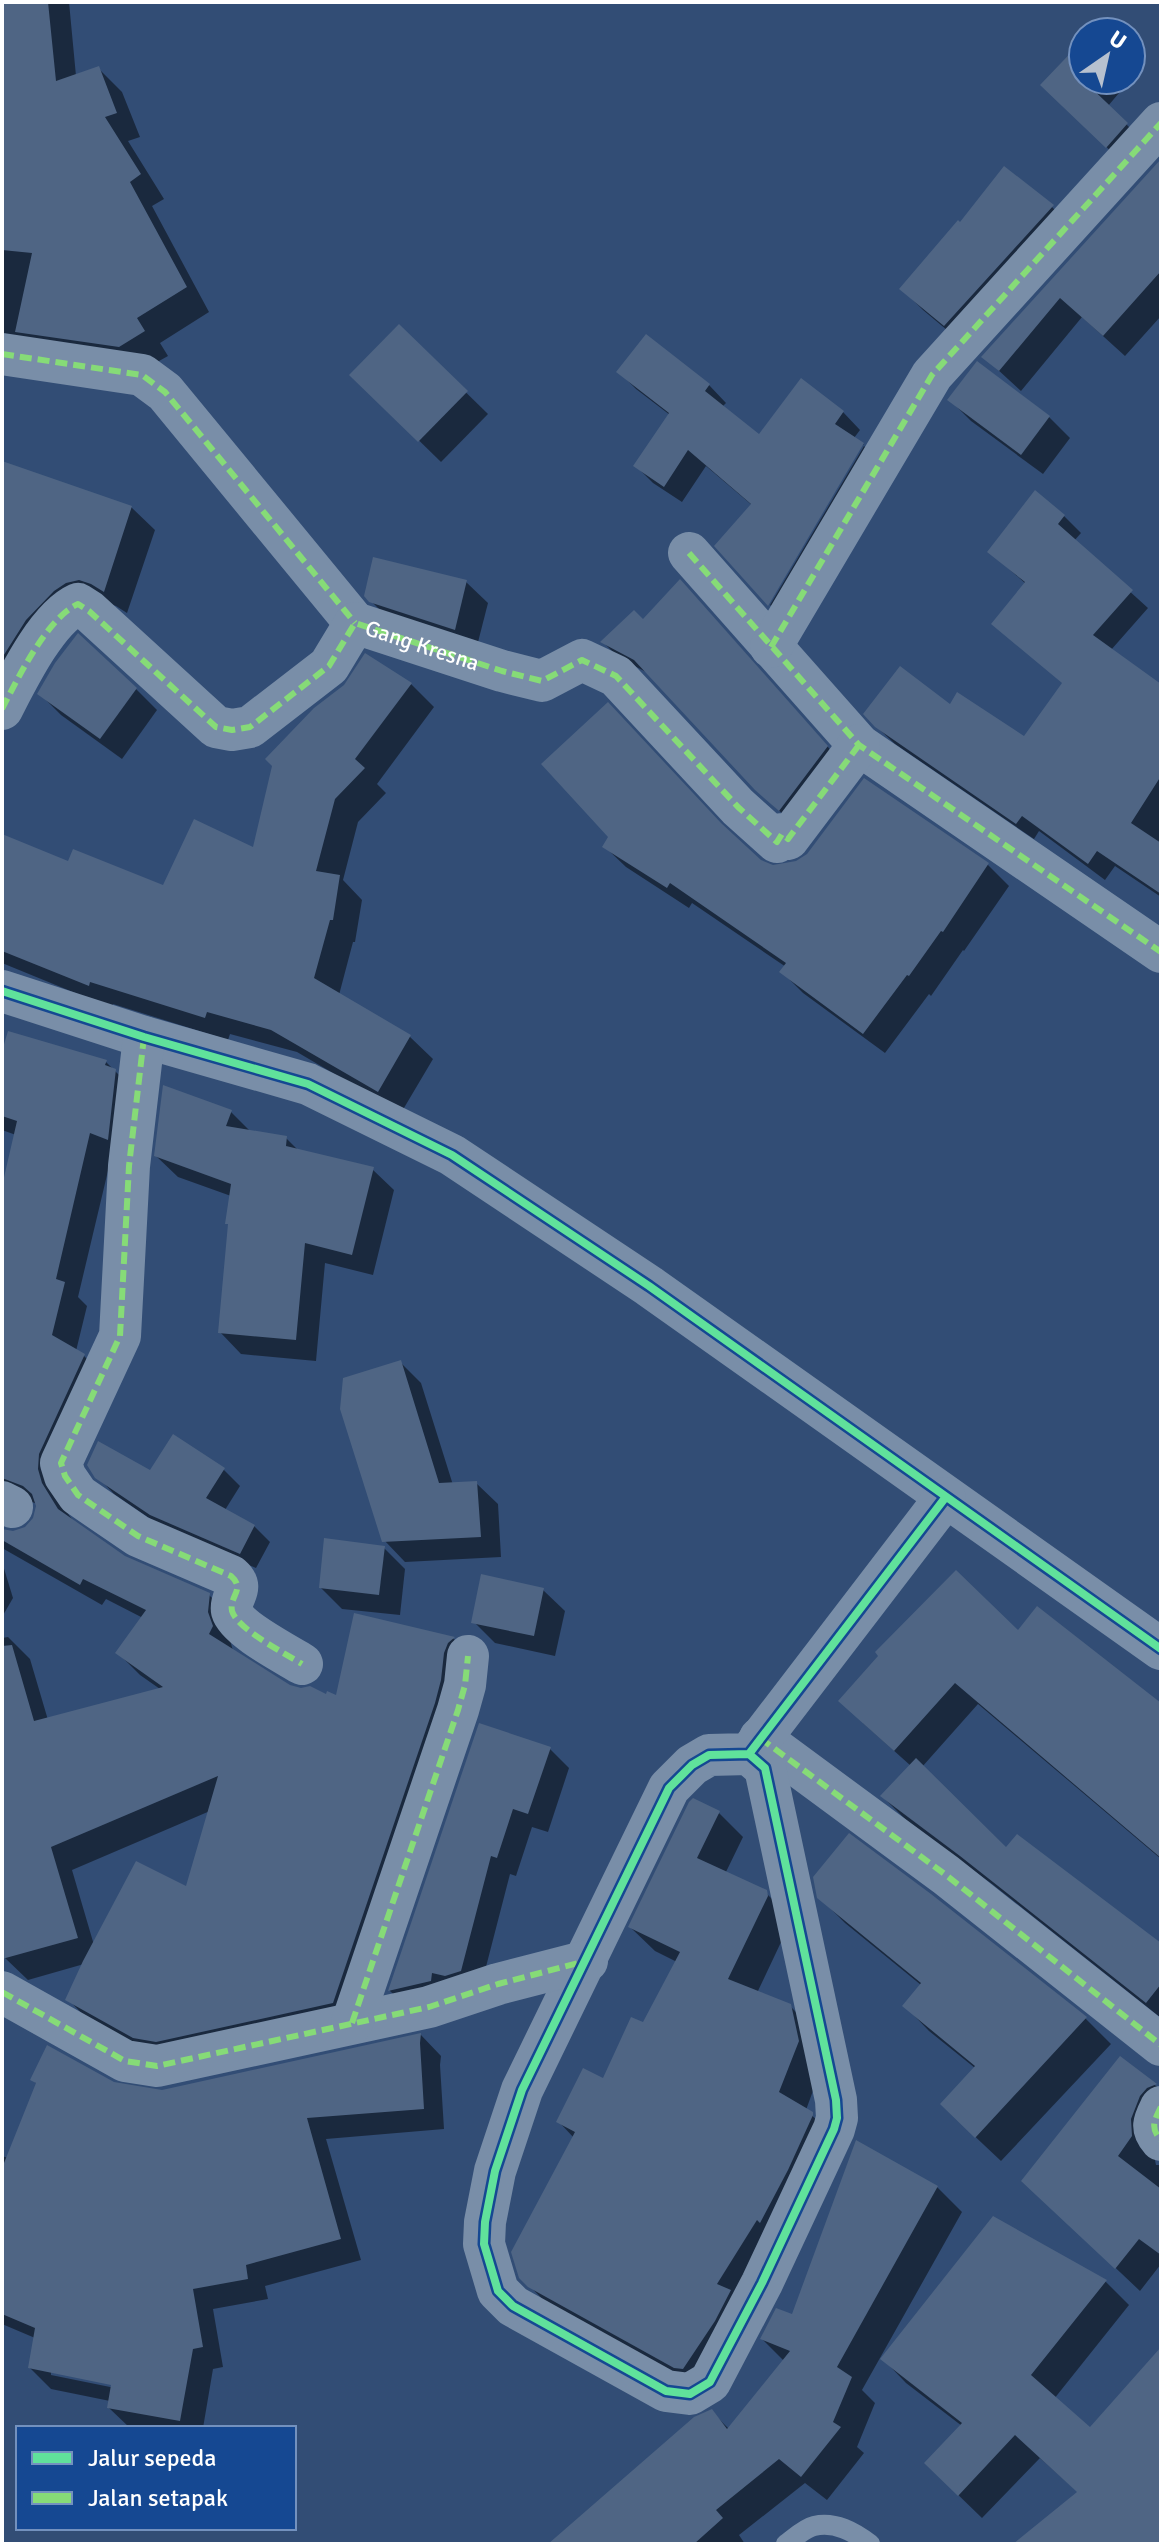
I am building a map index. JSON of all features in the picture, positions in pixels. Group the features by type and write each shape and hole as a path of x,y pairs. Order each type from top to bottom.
{"street":[{"path":"771,647 932,375 1161,123"},
{"path":"2,354 142,375 165,392 355,623"},
{"path":"689,553 859,745 1161,952"},
{"name":"Gang Kresna","path":"2,709 22,669 54,623 66,609 78,604 216,727 232,730 250,727 329,666 355,623 542,681 582,660 616,676 738,807 777,842 782,834 788,839 859,745"},
{"path":"2,991 144,1037 308,1084 452,1155 649,1286 1161,1649"},
{"path":"144,1037 129,1166 120,1336 61,1463 65,1476 78,1495 138,1536 231,1576 238,1588 232,1607 234,1614 253,1634 302,1664"},
{"path":"754,1746 765,1768 833,2085 837,2118 762,2283 710,2382 690,2394 666,2391 513,2306 498,2291 484,2244 495,2171 522,2090 669,1788 692,1765 709,1755 754,1746 945,1498"},
{"path":"352,2023 458,1710 468,1656"},
{"path":"754,1746 946,1875 1161,2045"},
{"path":"2,1992 125,2061 157,2066 429,2007 498,1984 587,1961"},
{"path":"1161,2107 1153,2128 1161,2140"}],"lane":[{"path":"786,2544 812,2526 832,2525 852,2531 870,2544"}],"building":[{"path":"2,2 48,2 56,81 99,66 117,113 105,117 141,174 130,182 187,287 137,318 145,331 119,347 15,332 32,253 2,250"},
{"path":"1067,57 1067,96 1100,96 1128,123 1106,148 1040,85"},
{"path":"1161,159 1161,271 1103,336 1060,298 999,371 981,357"},
{"path":"1004,166 1054,205 944,326 899,289 958,220 960,222"},
{"path":"399,324 468,391 418,442 349,375"},
{"path":"646,334 710,384 705,391 759,434 801,378 844,411 835,424 864,443 768,606 714,546 751,504 688,450 664,487 633,466 669,413 616,372"},
{"path":"977,361 1050,416 1021,455 947,400"},
{"path":"2,461 132,506 104,592 79,580 66,583 26,620 2,658"},
{"path":"1035,490 1065,515 1058,524 1133,590 1093,635 1161,684 1161,776 1131,823 1161,843 1161,894 1097,851 1088,864 1022,816 1016,824 875,727 863,714 900,666 950,704 957,692 1024,736 1062,683 991,624 1025,582 987,552"},
{"path":"373,557 467,580 455,630 369,602 364,596"},
{"path":"680,579 828,746 779,811 755,790 634,660 600,642 634,610 643,619"},
{"path":"78,633 137,688 100,739 37,694"},
{"path":"365,653 412,683 355,759 365,768 335,799 316,871 340,875 333,920 330,920 314,978 411,1035 378,1092 271,1030 207,1012 205,1018 90,982 89,986 2,951 2,834 68,861 73,849 163,885 194,819 253,847 272,766 265,759 314,708 344,685"},
{"path":"608,702 721,823 761,860 773,865 796,861 807,854 864,778 989,863 943,932 863,1034 779,972 786,963 670,883 667,888 602,847 608,837 541,764"},
{"path":"8,1031 107,1060 105,1065 116,1069 108,1140 90,1133 56,1279 65,1282 52,1335 85,1354 39,1454 38,1469 42,1483 58,1509 125,1556 210,1593 208,1612 213,1626 209,1634 290,1685 301,1688 310,1686 336,1695 354,1613 455,1637 444,1653 435,1703 333,2003 156,2042 133,2038 65,2000 136,1861 186,1886 218,1776 51,1847 78,1938 2,1959 2,1646 12,1645 34,1721 163,1687 115,1653 146,1610 83,1579 80,1585 2,1540 2,1529 13,1531 25,1527 33,1518 36,1506 32,1494 23,1486 2,1478 2,1186 17,1121 2,1116 2,1051"},
{"path":"163,1085 232,1110 226,1126 287,1136 286,1146 374,1167 352,1255 305,1243 296,1340 218,1333 228,1224 225,1224 231,1184 154,1156"},
{"path":"401,1360 439,1483 477,1481 481,1537 382,1542 340,1409 343,1378"},
{"path":"173,1434 225,1468 206,1498 255,1525 240,1554 150,1515 95,1478 87,1465 98,1441 150,1470"},
{"path":"324,1538 385,1546 379,1595 319,1588"},
{"path":"956,1570 1018,1630 1037,1606 1161,1703 1161,1858 955,1683 894,1751 838,1701 878,1656 875,1652"},
{"path":"481,1574 544,1588 534,1636 471,1623"},
{"path":"479,1723 551,1747 528,1814 513,1809 497,1858 491,1856 461,1971 445,1976 432,1973 431,1981 388,1991"},
{"path":"916,1758 1006,1847 1017,1834 1161,1943 1161,1984 1146,2003 880,1796"},
{"path":"693,1798 720,1811 697,1858 767,1890 768,1896 728,1979 791,2004 799,2041 779,2092 813,2112 813,2115 760,2223 757,2220 717,2284 731,2290 715,2321 683,2369 674,2368 528,2287 519,2278 511,2252 575,2132 556,2122 583,2068 603,2078 631,2017 643,2022 680,1952 628,1927"},
{"path":"849,1833 1087,2017 975,2138 940,2104 975,2066 902,2006 921,1983 817,1898 813,1877"},
{"path":"421,2033 424,2109 307,2118 341,2239 246,2265 248,2279 193,2289 203,2347 193,2349 180,2421 107,2408 111,2385 28,2368 35,2328 2,2314 2,2168 36,2083 30,2080 47,2045 114,2082 162,2090"},
{"path":"1120,2056 1157,2084 1147,2088 1140,2096 1131,2119 1132,2136 1118,2156 1161,2189 1161,2255 1139,2239 1115,2269 1021,2181"},
{"path":"856,2140 938,2186 837,2367 852,2377 833,2422 841,2427 801,2477 779,2459 716,2510 723,2518 694,2544 548,2544 694,2417 712,2409 727,2429 790,2351 760,2339 776,2308 792,2314"},
{"path":"993,2216 1107,2280 1031,2375 1090,2427 1161,2347 1161,2544 1013,2544 1077,2492 1015,2435 958,2496 924,2463 962,2423 880,2359"}],"marked path":[{"path":"771,647 932,375 1161,123"},
{"path":"2,354 142,375 165,392 355,623"},
{"path":"689,553 859,745 1161,952"},
{"path":"2,709 45,635 66,611 78,604 216,727 232,730 250,727 329,666 355,623 542,681 582,660 616,676 738,807 777,842 782,834 788,839 859,745"},
{"path":"144,1037 129,1166 120,1336 61,1463 65,1476 78,1495 138,1536 231,1576 237,1585 232,1606 236,1618 252,1633 302,1664"},
{"path":"352,2023 458,1710 468,1656"},
{"path":"760,1738 946,1875 1161,2045"},
{"path":"2,1992 125,2061 157,2066 429,2007 498,1984 586,1961"},
{"path":"1161,2107 1154,2124 1161,2140"}],"cycle path":[{"path":"2,991 144,1037 308,1084 452,1155 649,1286 1161,1649"},
{"path":"749,1754 765,1768 836,2100 837,2118 762,2283 710,2382 690,2394 666,2391 513,2306 498,2291 484,2244 495,2171 522,2090 669,1788 692,1765 709,1755 749,1754 945,1498"}]}
